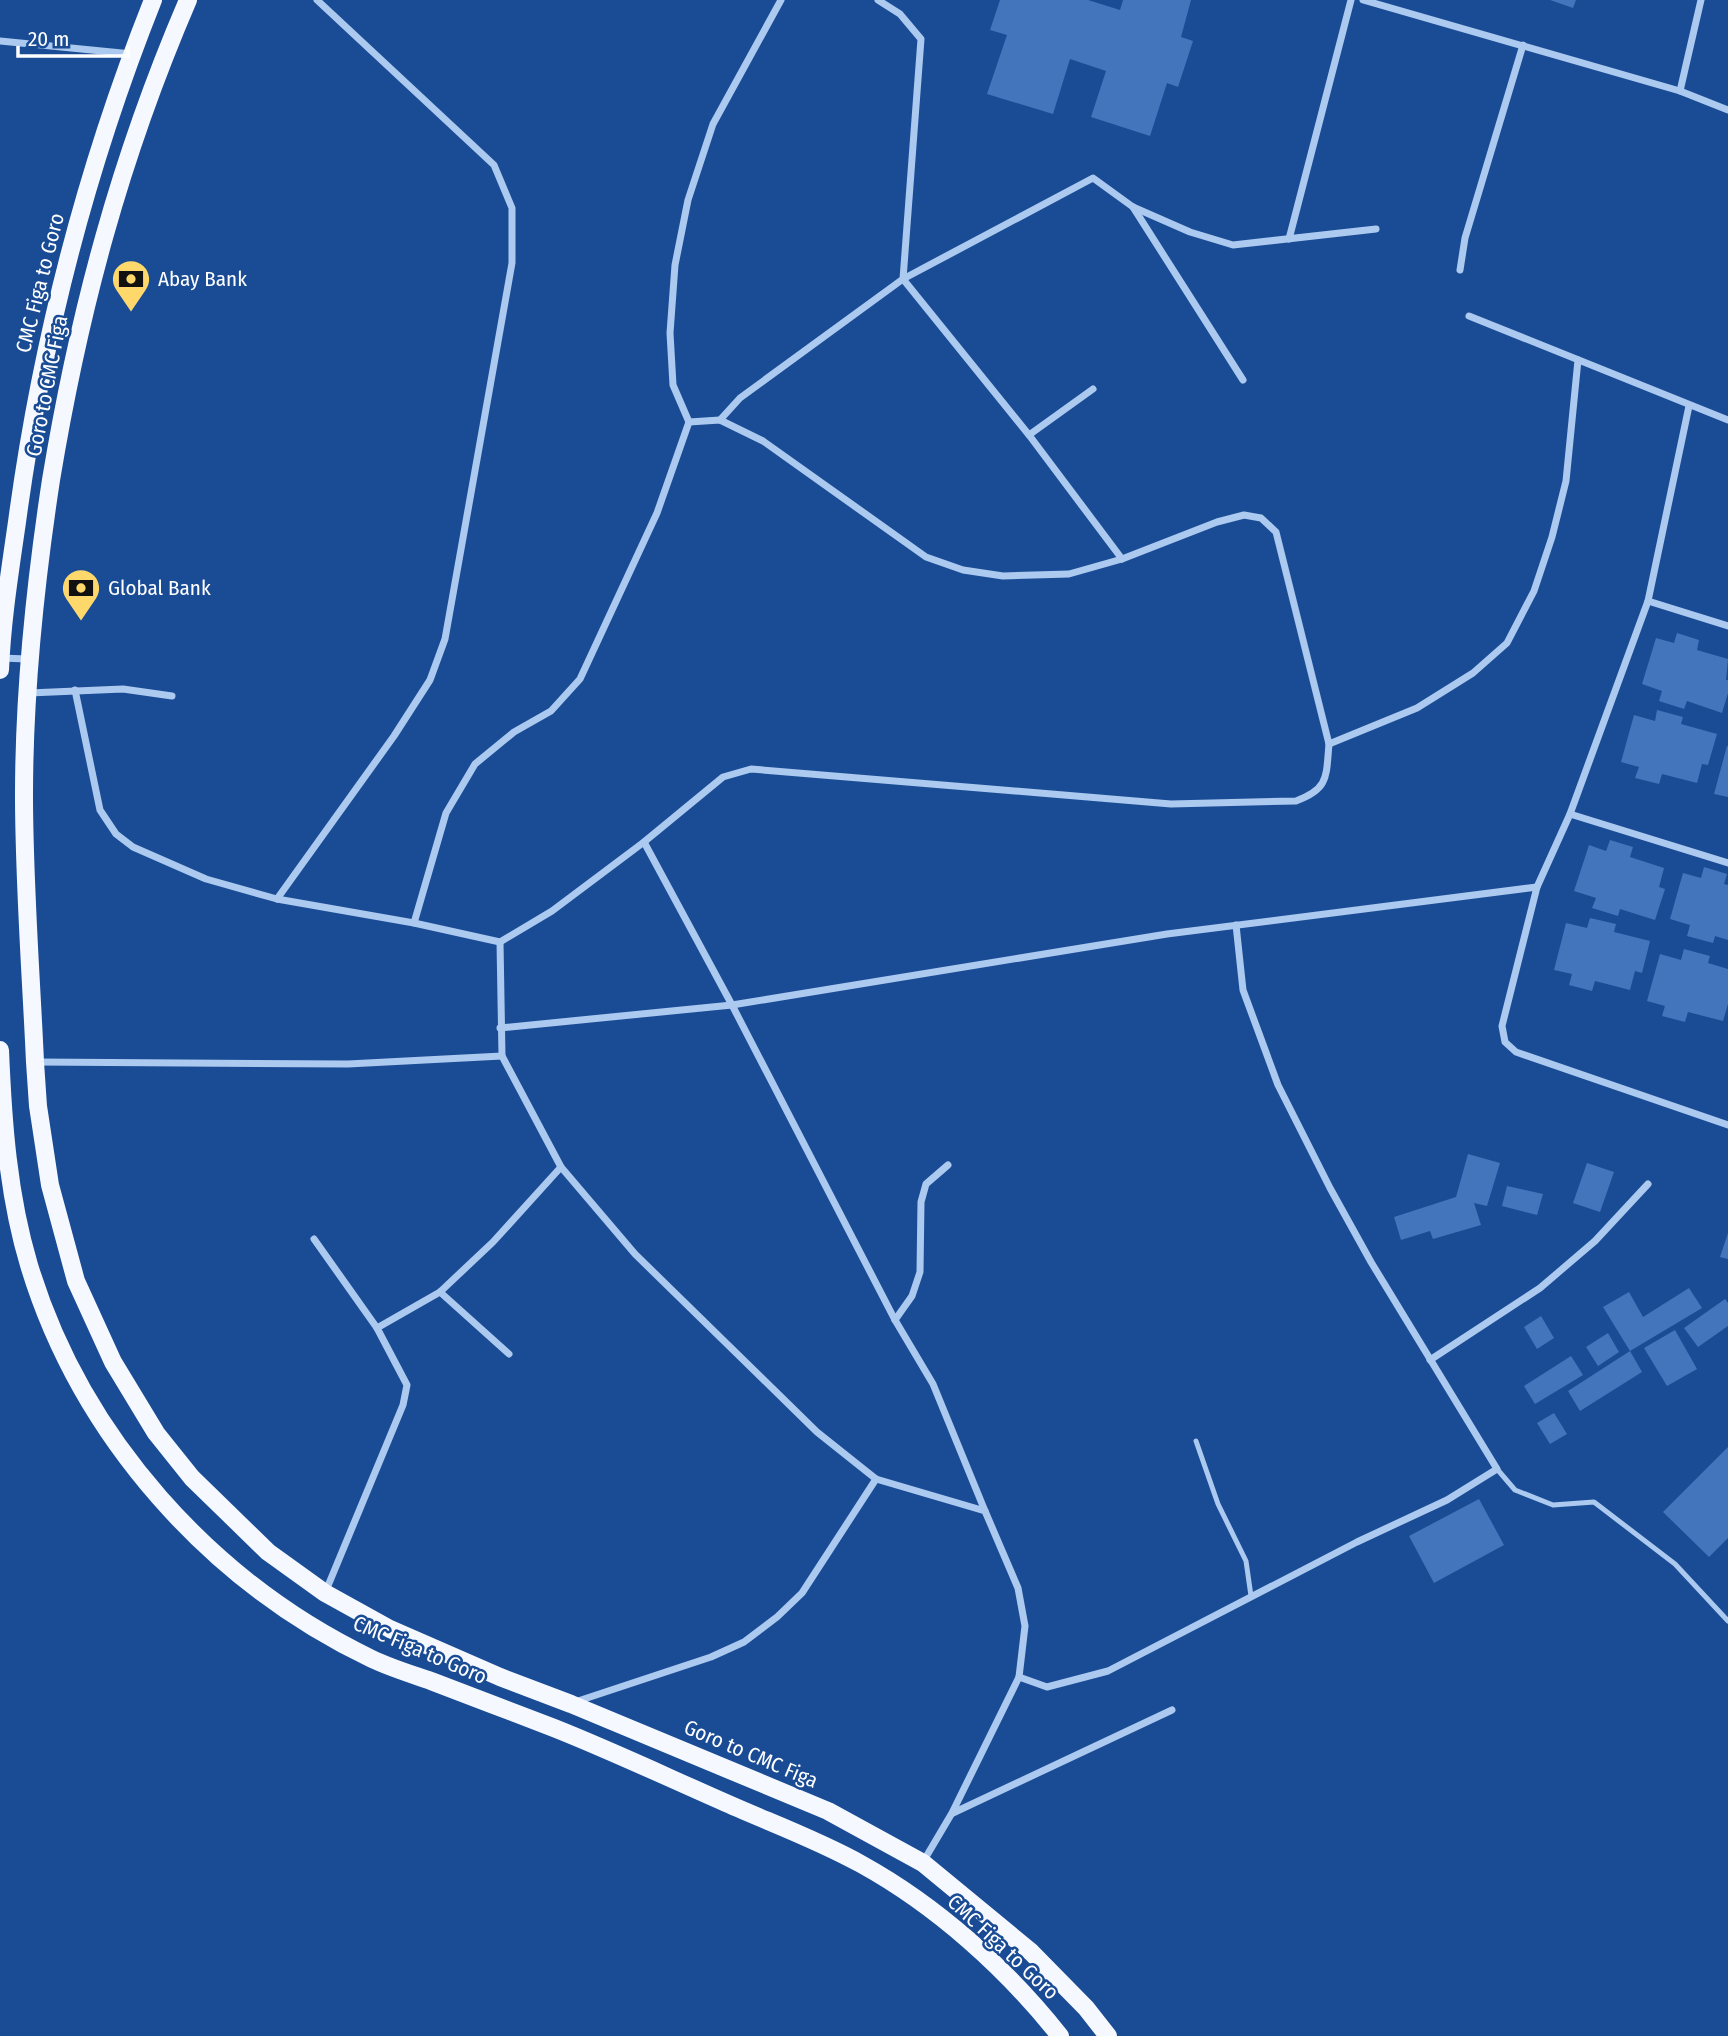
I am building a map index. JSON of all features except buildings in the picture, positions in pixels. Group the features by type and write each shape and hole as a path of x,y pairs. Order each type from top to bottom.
{"main road":[{"name":"CMC Figa to Goro","path":"0,670 29,430 45,352 72,240 132,54 153,0"},
{"name":"Goro to CMC Figa","path":"188,0 158,71 128,154 99,251 60,424 35,584 27,693 24,796 35,1062 38,1106 50,1185 76,1281 113,1362 156,1433 192,1478 268,1552 325,1593 390,1629 500,1677 828,1811 923,1863 1031,1952 1086,2008 1108,2036"},
{"name":"CMC Figa to Goro","path":"0,1050 3,1129 12,1195 29,1265 55,1337 94,1409 134,1466 186,1528 239,1576 302,1620 373,1660 558,1730 860,1863 915,1898 962,1934 1041,2012 1060,2036"}],"street":[{"path":"277,899 394,736 430,680 445,639 512,263 512,208 494,165 317,0"},
{"path":"414,923 446,813 475,764 514,733 551,711 580,678 657,513 689,422 673,385 670,333 675,265 688,200 713,124 781,0"},
{"path":"878,0 900,14 921,39 903,279 1029,435 1122,559"},
{"path":"1289,239 1351,0"},
{"path":"1363,0 1680,91 1728,110"},
{"path":"1680,91 1701,0"},
{"path":"0,41 132,54"},
{"path":"1460,270 1465,238 1523,45"},
{"path":"720,420 740,398 903,279 1093,178 1133,207 1190,232 1233,245 1376,229"},
{"path":"1133,207 1243,380"},
{"path":"1469,316 1728,420"},
{"path":"1329,744 1418,708 1473,673 1507,643 1534,592 1552,537 1566,481 1578,360"},
{"path":"1029,435 1093,389"},
{"path":"1689,406 1648,601 1570,814 1537,887 1502,1026 1505,1042 1516,1052 1728,1125"},
{"path":"75,690 100,810 116,834 133,847 206,879 277,899 414,923 500,942 552,911 644,842 723,777 751,769 1171,804 1296,801 1314,794 1322,787 1329,744 1276,532 1261,518 1244,514 1122,559 1069,574 1003,576 963,570 926,557 763,441 720,420 689,422"},
{"path":"1648,601 1728,625"},
{"path":"0,658 29,659"},
{"path":"27,693 123,690 172,696"},
{"path":"1570,814 1728,863"},
{"path":"644,842 732,1005 895,1320 933,1384 1018,1588 1024,1626 1019,1676 952,1813 923,1863"},
{"path":"500,1028 732,1005 1167,934 1537,887"},
{"path":"1019,1676 1047,1687 1108,1671 1356,1542 1447,1500 1497,1469 1371,1262 1278,1086 1243,990 1236,925"},
{"path":"500,942 502,1056 561,1167 635,1254 817,1432 876,1479 985,1511"},
{"path":"35,1062 348,1064 502,1056"},
{"path":"895,1320 912,1296 919,1272 921,1202 926,1184 948,1165"},
{"path":"377,1328 440,1292 493,1242 561,1167"},
{"path":"1430,1360 1540,1288 1595,1241 1647,1184"},
{"path":"314,1239 377,1328 407,1385 403,1405 325,1593"},
{"path":"440,1292 509,1354"},
{"path":"571,1704 711,1657 744,1642 777,1617 802,1593 876,1479"},
{"path":"952,1813 1172,1710"}],"lane":[{"path":"1195,1441 1219,1504 1246,1561 1251,1596"},
{"path":"1497,1469 1515,1490 1553,1505 1594,1502 1675,1564 1728,1621"}],"place":[{"name":"Abay Bank","path":"131,313"},
{"name":"Global Bank","path":"81,622"}]}
